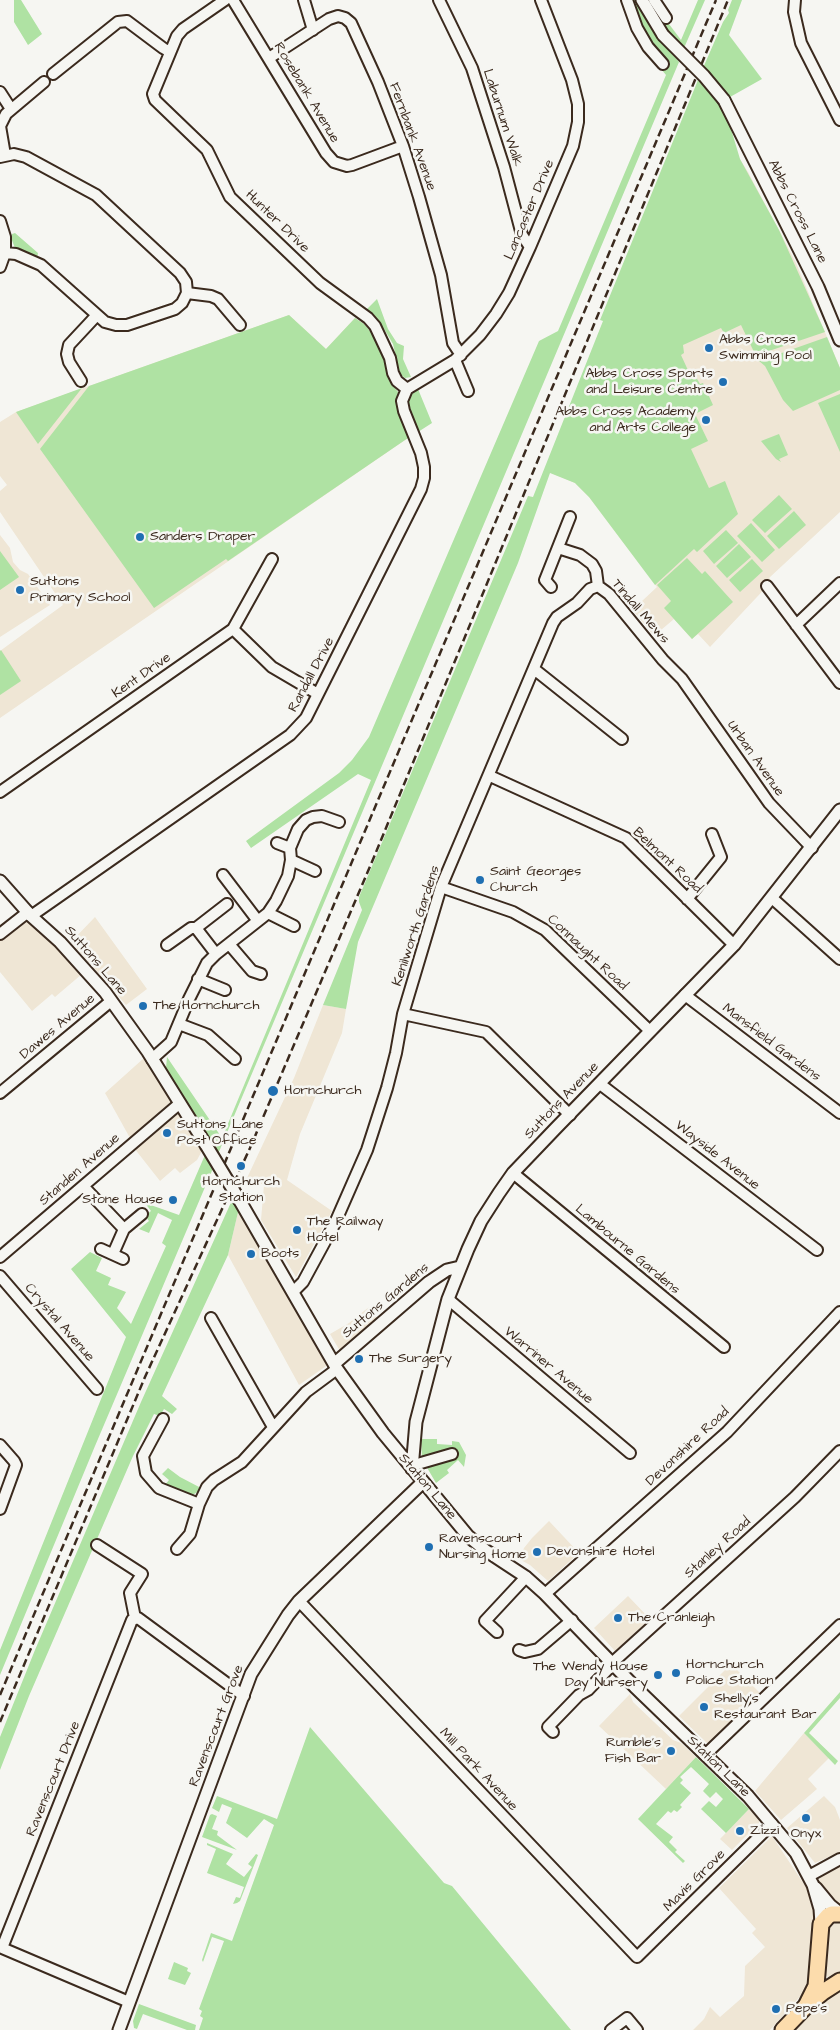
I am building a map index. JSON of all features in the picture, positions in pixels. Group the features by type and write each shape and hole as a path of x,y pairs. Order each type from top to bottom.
{"main road":[{"name":"Station Lane","path":"806,2006 816,1986 821,1924 828,1916 840,1914"},
{"path":"818,1971 826,1980 838,1982"},
{"path":"783,2030 806,2006 838,1982"}],"street":[{"name":"Hunter Drive","path":"225,0 183,29 177,36 154,88 155,100 207,150 230,197 320,283 368,318 375,326 390,358 393,373 398,381 407,389"},
{"name":"Rosebank Avenue","path":"233,0 326,153 334,162 347,166 352,165 403,146"},
{"path":"304,0 313,30"},
{"name":"Laburnum Walk","path":"439,0 472,68 504,167 522,235 530,247"},
{"name":"Lancaster Drive","path":"407,389 458,358 480,335 496,314 509,293 573,146 578,122 578,104 572,80 541,0"},
{"path":"627,0 636,28 648,47 663,64"},
{"name":"Abbs Cross Lane","path":"642,0 663,35 704,76 724,100 814,278 840,340"},
{"path":"654,0 666,18"},
{"path":"795,0 794,12 801,43 840,120"},
{"name":"Fernbank Avenue","path":"269,58 329,19 338,16 346,18 351,23 378,82 403,146 420,197 441,275 453,343 468,391"},
{"path":"53,74 118,22 127,21 170,52"},
{"path":"5,252 16,254 41,265 96,315 116,326 127,325 174,309 182,303 187,293 186,282 180,273 96,195 26,157 14,154 2,156 0,126 6,114 44,82"},
{"path":"0,92 11,109"},
{"path":"0,221 5,237 5,252 0,267"},
{"path":"187,293 218,299 240,324"},
{"path":"81,381 67,354 69,345 96,315"},
{"name":"Randall Drive","path":"0,934 290,736 306,718 423,483 424,467 421,453 404,411 402,401 407,389"},
{"path":"551,587 546,580 570,517"},
{"name":"Tindall Mews","path":"558,548 580,555 590,561 596,571 598,586 609,594 663,660 682,679"},
{"name":"Kent Drive","path":"0,792 233,629 272,559"},
{"path":"796,625 840,583"},
{"name":"Kenilworth Gardens","path":"293,1292 303,1282 335,1223 367,1150 395,1058 403,1014 441,887 490,776 534,669 557,617 581,600 592,588 598,586"},
{"path":"767,586 840,683"},
{"path":"233,629 272,667 318,694"},
{"path":"534,669 622,738"},
{"name":"Urban Avenue","path":"682,679 768,803 812,848"},
{"name":"Belmont Road","path":"490,776 626,838 734,945"},
{"name":"Suttons Avenue","path":"413,1467 416,1422 448,1299 481,1221 513,1174 734,945 840,810"},
{"path":"152,1058 170,1044 207,962 268,913 283,890 291,860 290,848 298,829 306,820 313,817 322,816 339,822"},
{"path":"687,899 722,857 712,834"},
{"path":"277,844 290,848"},
{"path":"291,860 315,870"},
{"path":"223,875 258,921"},
{"name":"Suttons Lane","path":"0,881 29,914 60,942 111,1000 152,1058 206,1145"},
{"name":"Connaught Road","path":"441,887 507,909 545,930 650,1031"},
{"path":"772,898 840,959"},
{"path":"167,945 191,928 196,928 227,904"},
{"path":"268,913 294,926"},
{"path":"196,928 216,954"},
{"path":"229,944 252,971 261,974"},
{"path":"198,979 225,990"},
{"name":"Mansfield Gardens","path":"685,995 840,1113"},
{"name":"Dawes Avenue","path":"0,1093 111,1000"},
{"path":"403,1014 486,1032 570,1115"},
{"path":"179,1024 208,1035 235,1060"},
{"name":"Wayside Avenue","path":"600,1084 817,1250"},
{"name":"Standen Avenue","path":"0,1257 179,1104"},
{"name":"Station Lane","path":"206,1145 336,1367 373,1421 413,1467 422,1482 468,1536 485,1550 526,1577 545,1594 613,1664 748,1796 796,1853 811,1881 830,1905 840,1914"},
{"name":"Lambourne Gardens","path":"513,1174 724,1347"},
{"path":"83,1186 124,1229"},
{"path":"113,1254 124,1229 142,1214"},
{"path":"101,1249 123,1259"},
{"name":"Suttons Gardens","path":"336,1367 429,1282 447,1270 460,1267"},
{"name":"Crystal Avenue","path":"0,1276 96,1388"},
{"name":"Warriner Avenue","path":"448,1299 630,1453"},
{"name":"Devonshire Road","path":"545,1594 727,1432 840,1312"},
{"path":"211,1318 273,1427"},
{"path":"177,1549 190,1534 202,1494 214,1480 242,1462 306,1392 336,1367"},
{"path":"163,1419 143,1456 146,1473 159,1488 199,1504"},
{"path":"0,1445 11,1456 16,1465 0,1509"},
{"name":"Stanley Road","path":"553,1732 548,1727 579,1695 588,1690 613,1664 796,1497 840,1451"},
{"name":"Station Lane","path":"413,1467 452,1454"},
{"name":"Ravenscourt Grove","path":"119,2030 252,1674 288,1614 299,1601 422,1482"},
{"path":"97,1544 142,1574 130,1593 135,1618 138,1618 244,1696"},
{"path":"497,1632 486,1621 526,1577"},
{"name":"Mill Park Avenue","path":"299,1601 637,1957"},
{"name":"Ravenscourt Drive","path":"130,2002 2,1948 132,1620 135,1618"},
{"path":"519,1650 525,1652 538,1649 572,1620"},
{"path":"705,1755 840,1625"},
{"name":"Mavis Grove","path":"637,1957 772,1824"},
{"path":"811,1881 840,1859"},
{"name":"Station Lane","path":"811,1881 820,1909 821,1924"},
{"path":"611,2030 627,2018 637,2030"}],"shaded area":[{"name":"Abbs Cross Academy and Arts College","path":"726,137 748,172 796,263 840,368 840,512 769,578 772,581 710,647 698,634 692,639 674,619 654,636 635,613 645,604 642,601 657,587 589,497 575,483 551,473 720,141"},
{"name":"Sanders Draper","path":"289,315 326,349 355,318 364,324 383,352 390,381 398,392 397,410 408,438 0,718 0,651 63,605 0,512 0,491 7,485 0,476 0,422 16,412"},
{"name":"Suttons Primary School","path":"0,535 10,548 13,562 20,570 28,574 50,605 0,637"},
{"path":"27,917 82,974 55,997 52,994 32,1011 0,972 0,937"},
{"path":"95,917 147,989 126,1005 71,942"},
{"path":"323,1005 346,1009 342,1033 300,1134 287,1180 332,1211 296,1277 261,1220 264,1185 247,1178 294,1078"},
{"path":"144,1058 166,1094 169,1094 173,1100 130,1138 105,1093"},
{"path":"175,1113 184,1117 187,1121 185,1125 193,1137 198,1138 204,1147 197,1160 180,1173 175,1168 160,1181 134,1148"},
{"path":"239,1208 329,1364 299,1385 228,1255"},
{"path":"369,1307 378,1319 340,1351 330,1334 349,1323"},
{"path":"549,1521 579,1553 548,1581 530,1565 519,1559 524,1548"},
{"path":"628,1596 650,1619 615,1651 594,1628"},
{"path":"731,1664 760,1693 708,1744 679,1716"},
{"path":"630,1694 633,1702 673,1740 681,1743 696,1757 666,1789 599,1726"},
{"path":"804,1733 829,1758 808,1779 817,1789 781,1820 755,1791"},
{"path":"824,1796 835,1807 840,1820 840,1852 815,1863 787,1828"},
{"name":"Zizzi","path":"749,1809 759,1820 759,1823 732,1850 720,1839"},
{"path":"772,1836 812,1896 815,1906 811,1977 805,1991 770,2030 693,2030 704,2019 710,2007 720,2017 744,1996 745,1966 765,1947 752,1933 756,1929 719,1888"},
{"path":"840,1863 840,1904 826,1893 819,1881 822,1872"},
{"path":"840,1918 840,1975 829,1978 823,1973 825,1925"},
{"path":"840,1991 840,2030 791,2030 821,1999"}],"green space":[{"path":"14,0 21,0 42,34 28,45 14,22"},
{"path":"631,0 637,0 652,29 679,62 218,1154 166,1068 167,1057 222,1138 371,780 358,774 251,848 246,841 339,773 352,760 369,737 539,341 558,331 666,75 661,69 667,61 657,47 653,48 638,25"},
{"path":"648,0 651,0 681,40 698,0 705,0 684,48 669,33"},
{"path":"732,0 742,0 729,35 762,79 730,97 703,68 723,22 729,13 728,10"},
{"path":"698,80 719,104 728,119 740,159 779,230 825,332 763,353 754,352 741,325 724,333 721,328 683,345 684,353 681,355 692,379 696,377 700,384 703,383 713,405 695,414 708,441 691,449 709,488 725,481 738,514 697,552 694,549 655,585 589,497 575,483 550,473 518,563 358,942 346,1009 323,1005 362,910 359,897 528,496 533,497 603,321 600,320"},
{"path":"15,233 38,253 37,258 15,248 11,238 12,234"},
{"path":"377,299 388,329 397,343 404,346 403,359 411,377 405,378 400,374 393,344 380,322 367,309"},
{"name":"Sanders Draper","path":"289,315 326,349 355,318 364,324 383,352 390,381 398,392 397,410 408,438 228,561 226,559 154,608 40,449 89,386"},
{"path":"827,337 840,368 840,390 793,411 783,400 765,366 759,361"},
{"path":"82,388 38,444 16,412"},
{"path":"418,389 432,423 418,432 407,405 412,393"},
{"path":"840,394 840,452 818,403"},
{"path":"779,434 788,455 779,459 781,462 776,459 761,441"},
{"path":"779,495 792,509 765,533 752,520"},
{"path":"794,511 806,525 779,549 767,536"},
{"path":"751,523 775,550 762,562 737,536"},
{"path":"726,530 738,543 714,564 703,551"},
{"path":"739,544 751,557 727,578 716,566"},
{"path":"0,551 19,577 0,590"},
{"path":"687,558 702,574 705,571 733,602 692,639 664,608 671,601 657,585"},
{"path":"752,559 763,571 740,592 729,580"},
{"path":"0,651 21,681 0,695"},
{"path":"207,1153 214,1166 0,1675 0,1650 126,1337 71,1269 90,1252 102,1258 96,1271 111,1278 108,1285 126,1292 117,1308 131,1324 166,1246 162,1243 172,1220 158,1213 149,1233 139,1229 149,1221 145,1216 151,1211 145,1203 179,1215"},
{"path":"233,1198 239,1208 228,1255 162,1396 177,1409 172,1414 164,1409 160,1416 154,1414 133,1456 29,1696 0,1770 0,1737 35,1650 141,1402"},
{"path":"421,1439 437,1439 437,1444 452,1445 452,1441 459,1442 466,1455 464,1467 458,1460 447,1470 449,1473 436,1483 422,1459"},
{"path":"168,1468 201,1488 199,1491 191,1496 164,1486 169,1480 162,1474"},
{"path":"304,1612 499,1819 498,1820 303,1614"},
{"path":"324,1617 507,1812 506,1813 323,1619"},
{"path":"840,1692 840,1698 809,1733 838,1761 835,1765 804,1733"},
{"path":"310,1727 444,1883 452,1886 571,2030 199,2030 203,2018 200,2016 202,2011 199,2009 224,1941 212,1937 203,1962 211,1933 232,1941 274,1825 264,1819 247,1838 226,1823 232,1808 222,1804 219,1812 212,1808 217,1796 277,1819"},
{"path":"696,1757 749,1809 726,1833 701,1809 709,1801 716,1807 723,1799 716,1792 710,1798 703,1791 709,1784 691,1767 680,1777 683,1780 680,1783 691,1793 680,1805 682,1807 677,1812 674,1810 671,1813 668,1811 656,1824 673,1837 669,1842 677,1850 675,1852 685,1861 683,1863 638,1819"},
{"path":"212,1814 217,1816 212,1829 218,1831 217,1835 237,1850 202,1837"},
{"path":"506,1825 635,1961 634,1962 504,1827"},
{"path":"207,1843 233,1854 226,1864 244,1877 252,1867 248,1864 256,1854 258,1855 240,1901 237,1903 233,1904 236,1897 240,1898 244,1887 207,1873 216,1849 207,1845"},
{"path":"174,1962 188,1968 187,1971 191,1973 185,1985 168,1979"},
{"path":"139,2004 196,2025 195,2030 187,2030 143,2014 137,2029 134,2028 133,2021"}],"railway":[{"path":"0,1695 716,0"},
{"path":"0,1722 145,1377 250,1148 374,857 728,0"}],"place":[{"name":"Abbs Cross Swimming Pool","path":"709,348"},
{"name":"Abbs Cross Sports and Leisure Centre","path":"723,382"},
{"name":"Abbs Cross Academy and Arts College","path":"706,420"},
{"name":"Sanders Draper","path":"140,537"},
{"name":"Suttons Primary School","path":"20,590"},
{"name":"Saint Georges Church","path":"480,880"},
{"name":"The Hornchurch","path":"143,1006"},
{"name":"Hornchurch","path":"273,1091"},
{"name":"Suttons Lane Post Office","path":"167,1133"},
{"name":"Hornchurch Station","path":"241,1166"},
{"name":"Stone House","path":"173,1200"},
{"name":"The Railway Hotel","path":"297,1230"},
{"name":"Boots","path":"251,1254"},
{"name":"The Surgery","path":"359,1359"},
{"name":"Ravenscourt Nursing Home","path":"429,1547"},
{"name":"Devonshire Hotel","path":"537,1552"},
{"name":"The Cranleigh","path":"618,1618"},
{"name":"Hornchurch Police Station","path":"676,1673"},
{"name":"The Wendy House Day Nursery","path":"658,1675"},
{"name":"Shelly's Restaurant Bar","path":"704,1707"},
{"name":"Rumble's Fish Bar","path":"671,1751"},
{"name":"Onyx","path":"806,1818"},
{"name":"Zizzi","path":"740,1831"},
{"name":"Pepe's","path":"776,2009"}]}
